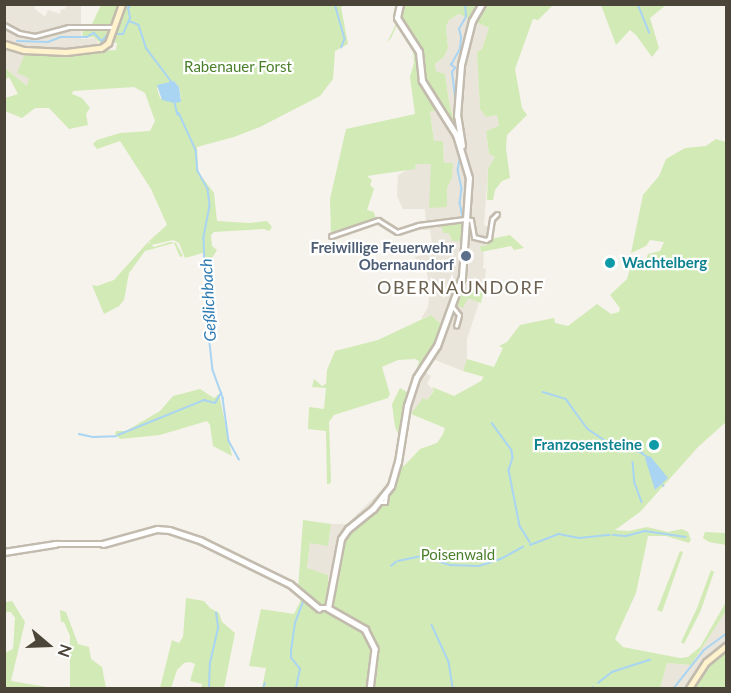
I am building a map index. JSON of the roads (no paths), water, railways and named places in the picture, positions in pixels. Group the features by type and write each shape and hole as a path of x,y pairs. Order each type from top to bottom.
{"main road":[{"path":"4,44 19,50 66,52 103,47 122,4"},
{"path":"689,688 705,663 726,646"}],"street":[{"path":"400,4 398,18 419,52 422,81 454,132 462,150"},
{"path":"328,608 341,537 386,494 398,462 407,406 416,378 436,346 462,278 464,219 469,178 457,116 461,65 472,21 482,4"},
{"path":"4,25 19,33 32,36 65,27 112,31"},
{"path":"331,236 378,220 397,232 418,225 464,219 471,220 474,237 486,240 489,238 490,225 497,214"},
{"path":"452,306 459,315 456,326"},
{"path":"4,552 55,544 103,544 148,531 169,530 225,551 255,569 290,584 319,608 328,608 356,622 369,634 375,652 369,688"}],"water":[{"path":"174,81 179,87 181,102 162,100 157,85"},
{"path":"650,456 668,478 655,490 645,458"}],"waterway":[{"path":"113,34 123,34 130,18 128,8 132,4"},
{"path":"335,4 345,39 342,47"},
{"path":"456,105 452,72 455,68 451,65 460,49 459,29 466,17 465,4"},
{"path":"638,4 650,33"},
{"path":"129,21 137,24"},
{"name":"Geßlichbach","path":"139,25 147,49 171,81"},
{"path":"17,41 48,42 61,37 87,37 94,33 102,41 109,33"},
{"name":"Geßlichbach","path":"175,103 178,115"},
{"name":"Geßlichbach","path":"179,113 196,150 198,171 208,189 210,206 204,238 205,269 211,300 207,316 213,370 223,398 229,441 239,459"},
{"path":"459,120 463,130"},
{"path":"463,140 464,130"},
{"path":"464,141 465,152"},
{"path":"461,155 458,170 462,189 460,203 463,217"},
{"path":"464,272 466,262"},
{"path":"455,306 463,282"},
{"path":"447,325 453,310"},
{"path":"424,362 434,348"},
{"path":"543,392 566,399 588,429 607,442 642,453 649,458"},
{"path":"118,435 204,400 215,403 221,393"},
{"path":"492,423 512,451 513,458 509,470 520,526 530,542"},
{"path":"79,434 93,437 116,436"},
{"path":"633,462 635,483 642,502"},
{"path":"613,535 626,536 645,531 686,537"},
{"path":"530,545 559,534 579,538 610,535"},
{"path":"398,561 421,556 451,565 479,566 501,559 523,547"},
{"path":"391,566 396,562"},
{"path":"296,688 300,669 291,658 291,651 295,623 304,599"},
{"path":"209,688 210,663 218,627 216,613"},
{"path":"432,625 449,662 453,688"},
{"path":"674,688 704,650 726,634"},
{"path":"598,683 612,672 650,660"},
{"path":"263,688 265,683"}],"place":[{"name":"Freiwillige Feuerwehr Obernaundorf","path":"466,256"},
{"name":"Wachtelberg","path":"610,263"},
{"name":"Franzosensteine","path":"654,445"}],"district":[{"name":"OBERNAUNDORF","path":"461,287"}],"park label":[{"name":"Rabenauer Forst","path":"238,67"},
{"name":"Poisenwald","path":"458,555"}]}
